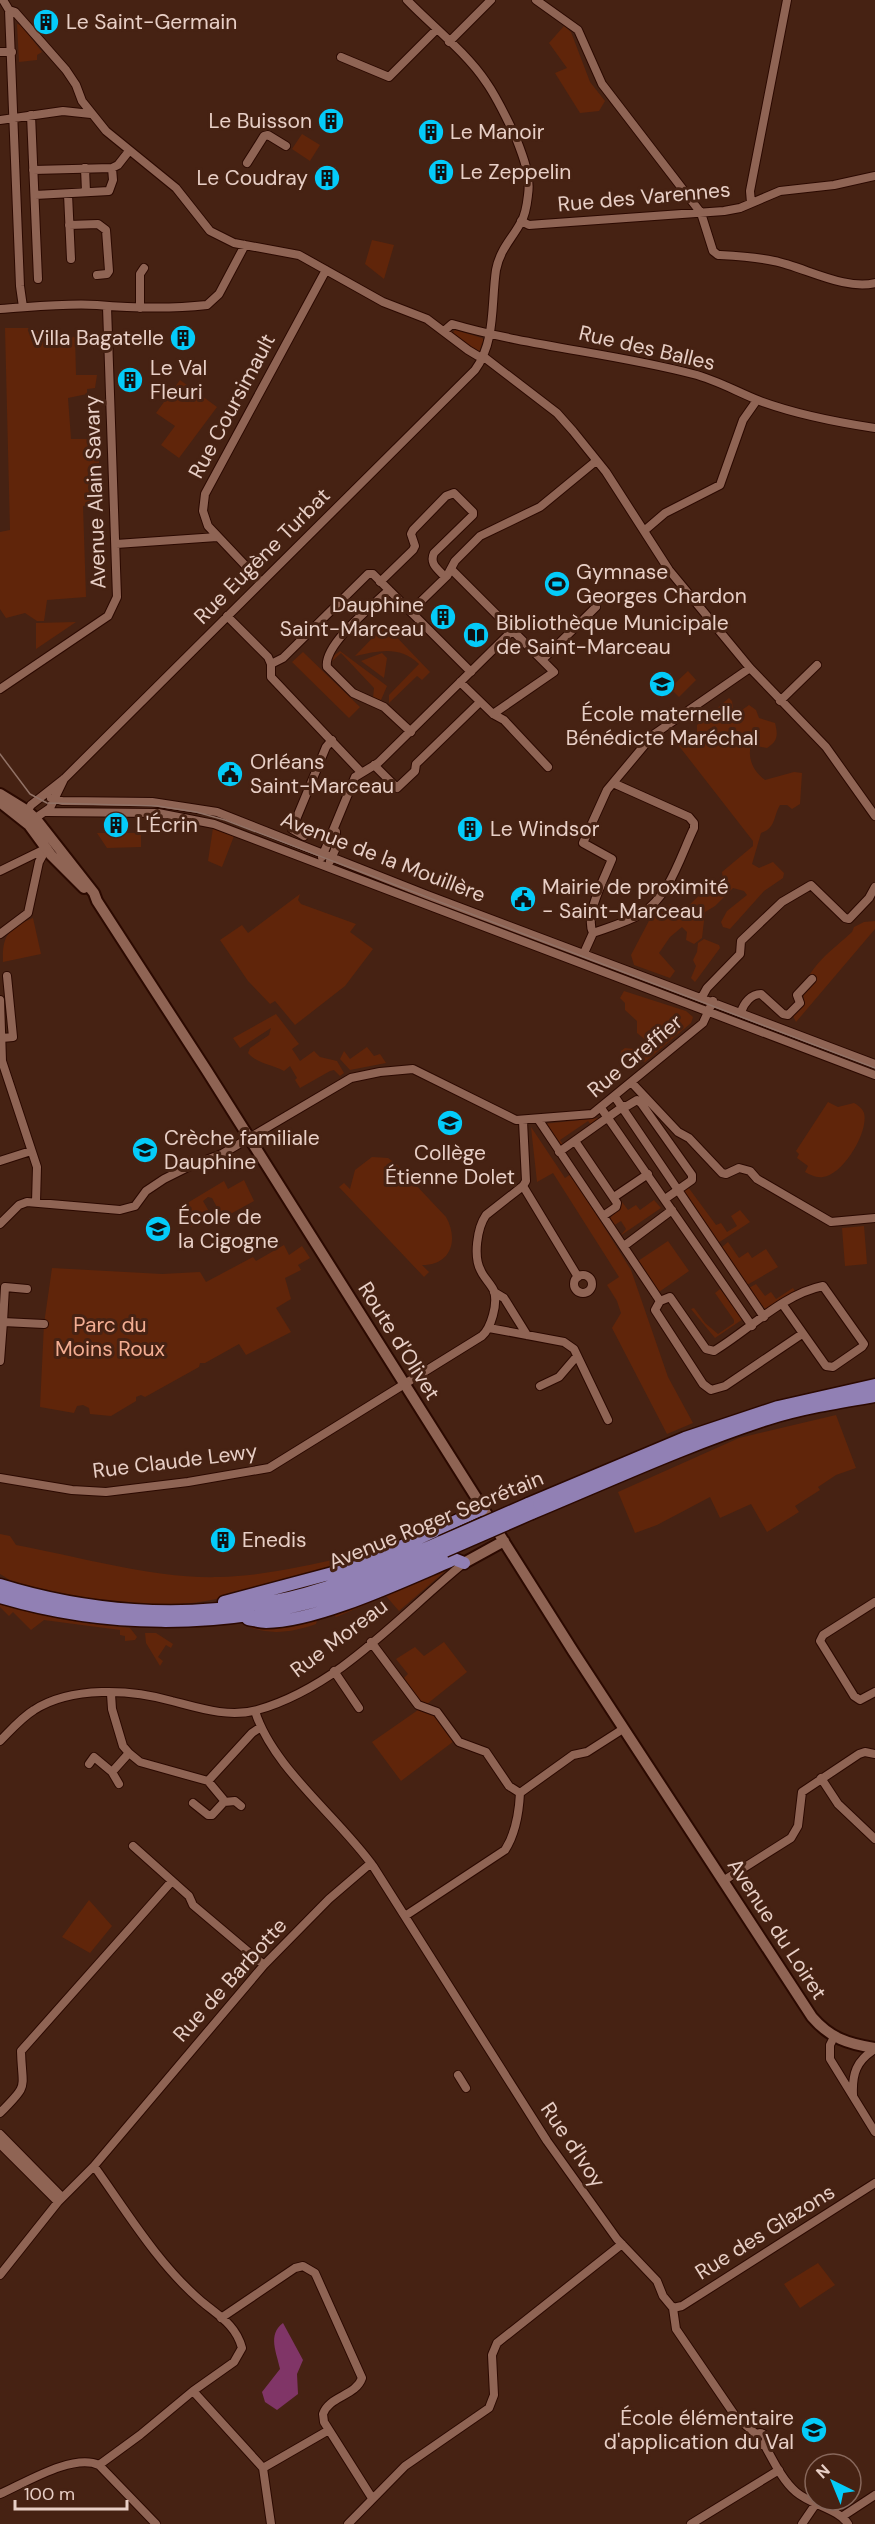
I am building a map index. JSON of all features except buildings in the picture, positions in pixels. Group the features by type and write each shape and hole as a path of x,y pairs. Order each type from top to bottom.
{"main road":[{"path":"0,794 25,815"},
{"path":"0,802 25,815"},
{"name":"Route d'Olivet","path":"25,815 36,819 94,892 97,901"},
{"name":"Route d'Olivet","path":"25,815 46,849 97,901 195,1052 482,1509 671,1800"},
{"name":"Avenue Roger Secrétain","path":"0,1585 25,1593 118,1610 223,1609 271,1602 365,1574 443,1546 695,1435 778,1407 875,1384"},
{"name":"Avenue Roger Secrétain","path":"530,1509 767,1419 875,1394"},
{"path":"179,1611 271,1591 359,1566 482,1509"},
{"name":"Rue Moreau","path":"464,1563 504,1541"},
{"name":"Avenue Roger Secrétain","path":"0,1597 64,1613 142,1620 241,1618 324,1599 368,1584 443,1546"},
{"path":"241,1618 266,1622 296,1617 332,1608 454,1559 464,1563"},
{"path":"0,1579 25,1593"},
{"path":"64,1613 89,1621 133,1625 140,1632"},
{"name":"Avenue du Loiret","path":"671,1800 812,2017 834,2037 853,2045 875,2049"}],"street":[{"path":"3,0 9,10 12,52 20,286 23,307"},
{"path":"407,0 485,80 505,113 523,155 529,192 521,222 505,244 498,261 490,335 484,357"},
{"path":"449,42 491,0"},
{"path":"536,0 578,30 602,84 701,213 711,245 718,255 777,261 836,280 865,286 875,283"},
{"path":"751,203 750,191 787,0"},
{"path":"9,10 15,12 66,70 82,100 106,131 176,188 210,231 227,240 245,245 299,255 390,305 427,319 468,350 484,357 557,413 596,461 669,570 750,668 826,747 875,816"},
{"path":"340,57 389,77 436,30"},
{"path":"0,52 12,52"},
{"path":"63,111 82,100"},
{"path":"0,120 63,111 92,114"},
{"path":"31,116 38,279"},
{"path":"247,163 264,136 268,135 286,146"},
{"path":"33,170 111,168 118,165 129,151"},
{"path":"85,168 86,192"},
{"path":"35,195 111,190 111,168"},
{"name":"Rue des Varennes","path":"521,222 529,225 724,211 780,191 834,185 875,176"},
{"path":"68,194 71,258"},
{"path":"69,225 98,225 106,230 109,271 107,274 97,275"},
{"path":"0,309 98,305 140,308 197,306 213,302 245,245"},
{"path":"140,308 140,274 144,268"},
{"name":"Rue Coursimault","path":"261,582 208,526 203,511 205,494 326,270"},
{"name":"Avenue Alain Savary","path":"0,688 108,616 117,597 107,307"},
{"name":"Rue des Balles","path":"444,331 452,324 490,335 634,359 717,381 757,400 822,420 875,428"},
{"name":"Rue Eugène Turbat","path":"25,815 64,779 475,370 484,357"},
{"path":"644,531 665,513 720,485 742,420 757,400"},
{"path":"411,611 445,577 455,561 480,536 540,507 596,461"},
{"path":"380,582 413,550 415,546 412,530 446,496 454,493 473,512 432,558 434,565 445,577"},
{"path":"116,544 217,537"},
{"path":"451,569 554,672 493,714"},
{"path":"271,664 283,658 368,574 373,574 471,672"},
{"path":"388,590 336,643 326,662 327,667 353,693 384,707 411,732"},
{"path":"542,660 596,607"},
{"path":"227,616 264,653 271,664 272,677 360,771"},
{"path":"326,866 337,825 355,777 360,771 374,765 411,732 512,631"},
{"path":"780,701 817,665"},
{"path":"584,953 593,933 592,908 612,859 583,843 607,790 653,735 750,668"},
{"path":"460,682 493,714 504,720 548,768"},
{"path":"374,765 397,788 415,771 416,764 480,702"},
{"path":"304,836 292,830 326,747 332,740"},
{"name":"Rue Eugène Turbat","path":"36,819 47,812 64,779"},
{"path":"593,933 613,928 643,913 671,882 694,828 694,823 689,817 614,783"},
{"name":"Avenue de la Mouillère","path":"45,796 55,799 152,802 209,810 875,1064"},
{"path":"206,821 209,810"},
{"name":"Avenue de la Mouillère","path":"47,812 158,813 206,821 875,1075"},
{"path":"0,871 46,849 52,848 62,854"},
{"path":"0,933 28,913 39,862 46,849"},
{"path":"326,866 330,857"},
{"path":"702,997 707,988 740,954 741,941 782,902 811,885 845,918 849,919 875,888"},
{"path":"2,1038 13,1037 7,976"},
{"path":"741,1012 746,1003 755,995 761,994 783,1014 788,1015 800,1003 797,995 812,979"},
{"path":"0,1000 2,1069 31,1151 38,1178 36,1202 19,1205 0,1224"},
{"path":"708,1012 713,1001"},
{"name":"Rue Greffier","path":"36,1202 130,1209 137,1204 148,1189 164,1179 200,1162 218,1157 351,1078 404,1069 422,1072 510,1119 523,1121 592,1114 703,1023 708,1012"},
{"path":"632,1083 678,1132 689,1138 722,1173 726,1174 739,1168 750,1171 757,1179 831,1222 875,1218"},
{"path":"615,1097 764,1317"},
{"path":"559,1152 622,1107 637,1100 692,1175 692,1180 665,1199"},
{"path":"601,1108 752,1326"},
{"path":"538,1119 660,1301"},
{"path":"523,1121 527,1175 522,1186 482,1221 477,1259 479,1268 494,1292 504,1298 527,1335"},
{"path":"575,1141 614,1197 617,1206 603,1216"},
{"path":"0,1161 31,1151"},
{"path":"614,1197 648,1174"},
{"path":"522,1186 578,1276"},
{"path":"624,1246 672,1210"},
{"path":"697,1246 710,1238"},
{"path":"783,1305 822,1362 829,1367 864,1344 823,1286 802,1292 717,1349 709,1350 670,1297 660,1301 655,1310 703,1384 711,1390 724,1386 802,1334"},
{"path":"0,1361 5,1287 27,1289"},
{"path":"494,1292 489,1328 564,1342 574,1348 608,1420"},
{"path":"2,1322 44,1324"},
{"name":"Rue Claude Lewy","path":"0,1478 72,1490 106,1492 188,1482 269,1468 404,1386 482,1336 489,1328"},
{"path":"540,1386 559,1377 577,1356"},
{"name":"Rue Moreau","path":"0,1741 25,1716 43,1705 62,1698 98,1693 145,1695 206,1710 241,1712 255,1711 295,1696 334,1671 371,1642 464,1563"},
{"path":"875,1602 823,1635 820,1641 854,1696 860,1700 875,1692"},
{"path":"371,1642 418,1705 437,1712 459,1742 486,1752 509,1786 520,1793"},
{"path":"334,1671 359,1708"},
{"path":"111,1694 112,1709 123,1746 129,1753 140,1762 208,1781 224,1802"},
{"path":"255,1711 261,1727 280,1759 349,1834 371,1863"},
{"path":"208,1781 252,1733 261,1727"},
{"path":"520,1793 573,1755 587,1752 623,1729"},
{"path":"723,1881 791,1838 798,1826 802,1792 859,1754 865,1752 875,1754"},
{"path":"112,1772 129,1753"},
{"path":"88,1764 94,1757 112,1772 119,1784"},
{"path":"821,1778 838,1804 875,1839"},
{"path":"405,1916 505,1850 512,1839 520,1807 520,1793"},
{"path":"193,1803 208,1815 212,1815 224,1802 235,1801 241,1806"},
{"path":"133,1846 189,1896 193,1905 264,1965"},
{"name":"Rue d'Ivoy","path":"371,1863 542,2133 592,2206 622,2244 657,2281 663,2296 673,2308 676,2329 710,2382 736,2417 756,2434 760,2433 765,2436 764,2444 779,2469"},
{"name":"Rue de Barbotte","path":"0,2275 60,2199 94,2166 264,1965 329,1899 371,1863"},
{"path":"0,2113 22,2089 24,2083 21,2051 172,1881"},
{"path":"834,2037 830,2045 830,2059 875,2132"},
{"path":"852,2095 856,2066 875,2049"},
{"path":"458,2075 466,2088"},
{"path":"0,2134 60,2199"},
{"path":"0,2145 60,2199"},
{"path":"94,2166 143,2236 188,2289 238,2333 242,2348 234,2362 99,2464"},
{"name":"Rue des Glazons","path":"673,2308 682,2306 875,2183"},
{"path":"348,2524 372,2498 416,2458 486,2412 494,2395 491,2364 497,2343 622,2244"},
{"path":"221,2318 295,2268 303,2266 311,2269 322,2286 362,2378 358,2386 325,2409 323,2414 329,2430 372,2498"},
{"path":"193,2391 263,2468 271,2524"},
{"path":"263,2468 329,2430"},
{"path":"0,2494 72,2462 92,2462 99,2464 156,2524"},
{"path":"691,2524 779,2469 794,2490 803,2496"},
{"path":"843,2516 875,2495"},
{"path":"833,2512 843,2516 848,2524"}],"green space":[{"path":"17,24 21,25 42,52 37,55 37,60 19,62"},
{"path":"564,26 571,32 590,82 605,101 599,111 580,113 555,73 567,68 549,43"},
{"path":"302,134 320,145 310,161 292,149"},
{"path":"372,240 394,245 384,279 365,264"},
{"path":"5,328 34,328 46,340 75,337 76,375 97,375 95,388 87,389 87,394 68,398 71,439 94,439 93,446 99,446 99,505 83,506 86,597 47,600 44,621 37,621 25,613 6,618 0,609 0,532 10,530"},
{"path":"455,330 482,338 485,341 480,350 477,353 452,334"},
{"path":"180,380 217,407 179,458 161,445 175,426 156,413"},
{"path":"76,622 36,649 36,623"},
{"path":"385,625 430,672 422,680 417,676 389,703 389,695 419,664 404,654 388,651 355,656"},
{"path":"340,651 387,686 381,700 373,698 374,688 341,653 330,663 332,657"},
{"path":"303,652 360,707 349,718 292,662"},
{"path":"382,653 387,658 384,678 361,661"},
{"path":"688,671 696,680 679,697 670,688"},
{"path":"729,698 733,708 742,710 749,705 756,710 759,718 775,723 777,734 775,740 767,748 751,745 751,760 755,769 765,780 794,772 802,773 800,804 792,809 787,805 780,805 772,825 761,833 752,864 759,868 773,862 784,873 783,878 764,891 730,929 723,927 721,922 727,911 747,895 744,891 733,888 715,906 705,912 702,938 694,944 686,940 687,932 682,927 670,937 659,953 675,971 670,978 634,965 631,955 652,915 658,916 670,904 682,912 707,888 713,889 723,878 722,872 753,846 753,841 679,746 678,741 684,736 693,738 697,734 697,725"},
{"path":"213,828 234,836 222,867 208,861"},
{"path":"97,833 141,833 141,847 107,848"},
{"path":"300,894 298,900 301,904 356,924 350,932 373,949 345,986 295,1025 275,1001 270,1004 248,981 220,940 242,925 248,933"},
{"path":"33,918 41,954 3,962 5,939 8,934 18,925"},
{"path":"875,921 875,929 796,1022 793,1016 804,1001 807,980 819,962 852,932 854,927 864,922"},
{"path":"704,939 719,945 720,948 695,982 691,978 696,966 693,960 698,943"},
{"path":"624,991 686,1011 693,1017 691,1023 645,1062 624,1060 620,1056 621,1051 625,1048 652,1051 657,1046 637,1033 637,1021 625,1010 625,1003 620,998"},
{"path":"276,1014 299,1044 292,1049 300,1061 314,1051 320,1057 337,1061 344,1073 340,1076 334,1070 330,1071 300,1088 290,1066 284,1071 260,1062 248,1053 250,1048 269,1035 271,1028 240,1048 233,1038"},
{"path":"367,1047 374,1056 380,1054 386,1063 350,1070 340,1059 344,1051 350,1059"},
{"path":"828,1102 838,1107 854,1103 860,1107 864,1113 863,1131 853,1151 839,1169 831,1174 818,1177 805,1172 808,1166 797,1158 799,1154 796,1151"},
{"path":"599,1118 592,1126 588,1121 560,1140 563,1145 560,1147 543,1124"},
{"path":"531,1127 565,1178 571,1174 631,1270 668,1377 693,1423 667,1434 612,1328 621,1313 607,1285 619,1277 553,1173 537,1182"},
{"path":"372,1157 388,1158 396,1164 446,1217 450,1226 452,1242 450,1250 440,1261 422,1265 429,1272 424,1277 339,1187 344,1183 350,1189 355,1170"},
{"path":"244,1180 254,1201 223,1218 212,1198 208,1197 203,1201 211,1215 191,1227 179,1208 224,1181 228,1189"},
{"path":"688,1187 716,1225 721,1223 727,1232 737,1226 731,1216 740,1210 750,1222 718,1243 682,1192"},
{"path":"619,1198 628,1210 636,1205 640,1210 654,1200 661,1208 620,1236 626,1229 621,1221 613,1226 609,1219 620,1208"},
{"path":"864,1226 867,1264 845,1266 842,1228"},
{"path":"668,1241 689,1271 659,1292 638,1261"},
{"path":"728,1242 739,1258 748,1252 752,1258 766,1249 778,1267 747,1285 721,1248"},
{"name":"Parc du Moins Roux","path":"284,1245 289,1255 302,1246 310,1258 298,1265 301,1270 285,1278 291,1299 276,1308 291,1332 246,1355 239,1344 205,1363 200,1363 199,1367 145,1397 141,1395 136,1397 136,1401 111,1416 90,1414 89,1408 83,1405 77,1406 74,1413 40,1407 44,1324 52,1268 162,1274 200,1272 206,1282 253,1257 256,1261"},
{"path":"756,1284 765,1296 771,1292 776,1299 793,1288 795,1291 766,1310 749,1288"},
{"path":"720,1289 743,1319 715,1338 691,1309 694,1308 705,1323 718,1334 734,1323 715,1293"},
{"path":"836,1415 856,1468 836,1475 818,1487 820,1490 795,1506 799,1512 767,1532 751,1504 720,1518 710,1497 657,1525 635,1533 618,1492 739,1438"},
{"path":"0,1534 10,1536 16,1545 169,1575 219,1577 252,1575 346,1557 346,1563 219,1599 159,1605 111,1603 43,1593 24,1588 0,1574"},
{"path":"451,1566 399,1611 386,1596 336,1617 334,1615 317,1620 316,1624 299,1629 273,1632 247,1626 278,1624"},
{"path":"0,1601 85,1623 130,1628 137,1637 135,1640 125,1641 125,1636 120,1635 120,1630 44,1620 31,1630 13,1612 9,1616 0,1607"},
{"path":"145,1633 156,1633 173,1644 171,1648 166,1645 158,1657 163,1661 160,1666 146,1643"},
{"path":"444,1642 467,1672 427,1704 418,1701 404,1678 408,1674 396,1659 415,1647 424,1656"},
{"path":"418,1710 436,1717 454,1741 401,1781 372,1742"},
{"path":"89,1900 112,1926 90,1953 62,1937"},
{"path":"818,2263 835,2285 800,2308 784,2284"}],"shaded area":[{"path":"283,2323 303,2360 297,2374 298,2394 277,2410 265,2402 262,2392 280,2369 274,2339 275,2333"}],"tram line":[{"path":"0,754 30,794 47,803 157,806 196,812 225,820 875,1068"}],"place":[{"name":"Le Saint-Germain","path":"46,22"},
{"name":"Le Buisson","path":"331,121"},
{"name":"Le Manoir","path":"431,132"},
{"name":"Le Zeppelin","path":"441,172"},
{"name":"Le Coudray","path":"327,178"},
{"name":"Villa Bagatelle","path":"183,338"},
{"name":"Le Val Fleuri","path":"130,380"},
{"name":"Gymnase Georges Chardon","path":"557,584"},
{"name":"Dauphine Saint-Marceau","path":"443,617"},
{"name":"Bibliothèque Municipale de Saint-Marceau","path":"476,635"},
{"name":"École maternelle Bénédicte Maréchal","path":"662,684"},
{"name":"Orléans Saint-Marceau","path":"230,774"},
{"name":"L'Écrin","path":"116,825"},
{"name":"Le Windsor","path":"470,829"},
{"name":"Mairie de proximité - Saint-Marceau","path":"523,899"},
{"name":"Collège Étienne Dolet","path":"450,1123"},
{"name":"Crèche familiale Dauphine","path":"145,1150"},
{"name":"École de la Cigogne","path":"158,1229"},
{"name":"Enedis","path":"223,1540"},
{"name":"École élémentaire d'application du Val","path":"814,2430"}]}
